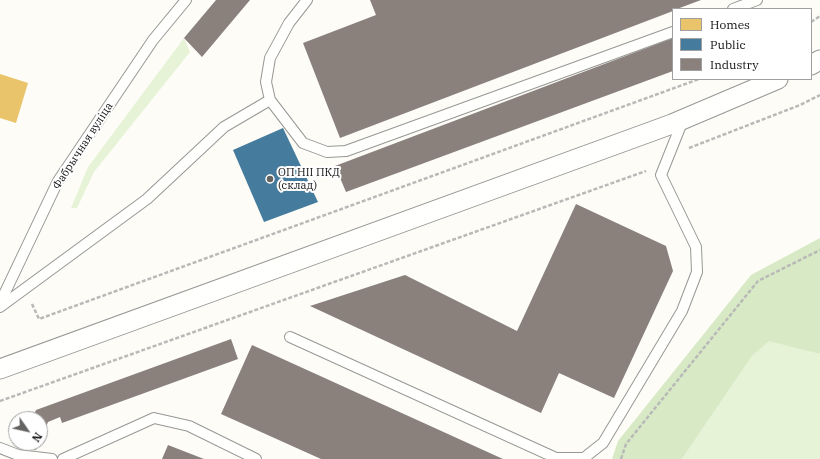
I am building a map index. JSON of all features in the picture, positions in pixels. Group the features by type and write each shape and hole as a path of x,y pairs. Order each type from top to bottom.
{"street":[{"path":"0,369 683,120 776,80"}],"lane":[{"name":"Фабрычная вуліца","path":"0,303 58,182 153,40 186,0"},
{"path":"306,0 289,24 270,58 266,82 270,100 303,142 327,152 346,151 672,32"},
{"path":"736,8 757,0"},
{"path":"0,307 147,199 224,127 270,100"},
{"path":"290,337 556,458 584,458 603,443 682,311 698,272 696,247 661,175 683,120"},
{"path":"63,459 154,418 189,426 256,459"},
{"path":"0,448 18,455 52,459"}],"path":[{"path":"24,289 39,319 696,80"},
{"path":"669,155 800,105 820,95"},
{"path":"0,401 648,170"},
{"path":"621,459 626,444 758,281 820,250"}],"green space":[{"path":"184,38 190,52 94,172 77,208 71,208 88,167"},
{"path":"820,238 820,354 769,341 752,356 682,459 612,459 618,441 751,275"},
{"path":"769,340 820,354 820,459 682,459 752,356"}],"building: Homes":[{"path":"0,74 28,83 16,123 0,118"}],"building: Public":[{"path":"283,128 318,202 264,222 233,150"}],"building: Industry":[{"path":"216,0 250,0 202,57 184,38"},
{"path":"370,0 701,0 680,8 672,8 672,11 340,138 303,43 376,15"},
{"path":"672,38 672,71 346,192 335,166"},
{"path":"576,204 666,246 673,271 614,398 559,373 541,413 310,306 405,275 517,331"},
{"path":"231,339 238,359 62,423 60,417 48,422 48,411 36,410"},
{"path":"252,345 503,459 321,459 221,414"},
{"path":"168,445 204,459 162,459"}],"place":[{"name":"ОП НII ПКД (склад)","path":"270,179"}]}
